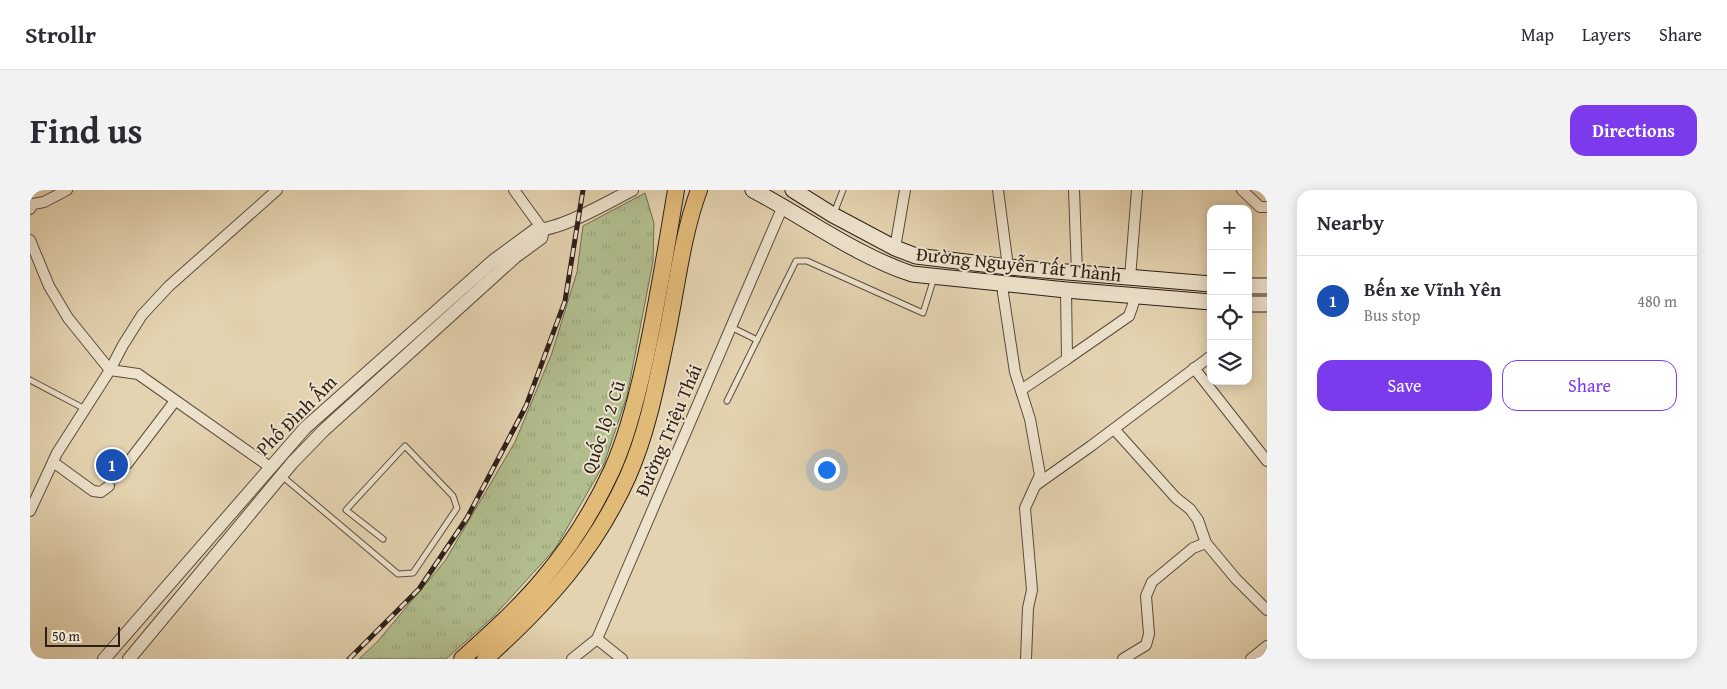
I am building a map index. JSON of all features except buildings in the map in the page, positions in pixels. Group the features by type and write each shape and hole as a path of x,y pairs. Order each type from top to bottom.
{"main road":[{"name":"Quốc lộ 2 Cũ","path":"462,659 518,606 543,579 578,532 612,469 632,414 645,361 676,190"},
{"name":"Quốc lộ 2 Cũ","path":"484,659 527,620 564,579 595,537 628,475 648,418 686,240 699,190"},
{"name":"Đường Nguyễn Tất Thành","path":"753,190 825,232 893,268 912,274 934,278 1207,302"},
{"name":"Đường Nguyễn Tất Thành","path":"793,190 833,216 895,248 916,256 1008,267 1207,284"},
{"path":"1252,286 1267,286"},
{"path":"1252,304 1267,304"}],"street":[{"path":"31,204 44,202 67,190"},
{"path":"30,511 53,462 142,315 162,293 278,190"},
{"path":"514,190 543,230"},
{"name":"Phố Đình Ấm","path":"104,659 304,428 493,261 535,230 543,230 579,216 632,190"},
{"path":"895,248 905,190"},
{"path":"998,190 1008,267"},
{"path":"1074,190 1077,273"},
{"path":"1130,278 1137,190"},
{"path":"1242,190 1260,207 1267,207"},
{"name":"Đường Triệu Thái","path":"572,659 597,639 783,206"},
{"name":"Phố Đình Ấm","path":"129,659 281,475 324,430 515,257 541,238 543,230"},
{"path":"30,240 49,286 68,318 110,370 138,374 281,475"},
{"path":"1003,284 1015,372 1030,419 1040,475 1025,508 1032,590 1028,608 1026,659"},
{"path":"1066,290 1067,359"},
{"path":"1021,390 1129,316 1136,296"},
{"path":"1035,485 1114,429 1207,359"},
{"path":"1194,368 1267,461"},
{"path":"127,464 175,401"},
{"path":"1114,429 1176,498 1190,509 1198,520 1206,543 1236,579 1267,610"},
{"path":"53,462 93,491 101,492 109,486"},
{"path":"1123,659 1146,645 1149,634 1146,596 1152,582 1193,548 1206,543"},
{"path":"597,639 622,659"},
{"path":"1251,659 1267,646"}],"lane":[{"path":"833,216 843,190"},
{"path":"727,400 794,263 799,260 807,261 923,314 934,278"},
{"path":"731,327 757,340"},
{"path":"30,380 85,409"},
{"path":"281,475 398,574 413,573 457,508 454,496 405,446 346,510 383,539"}],"green space":[{"path":"645,193 654,223 653,261 627,396 604,464 555,549 492,618 446,659 359,659 378,641 445,561 515,442 552,353 577,272 583,226"}],"tunnel":[{"path":"109,486 127,464"}],"railway":[{"path":"349,659 419,589 467,518 526,406 565,301 583,190"}],"place":[{"name":"Bến xe Vĩnh Yên","path":"112,465"}]}
